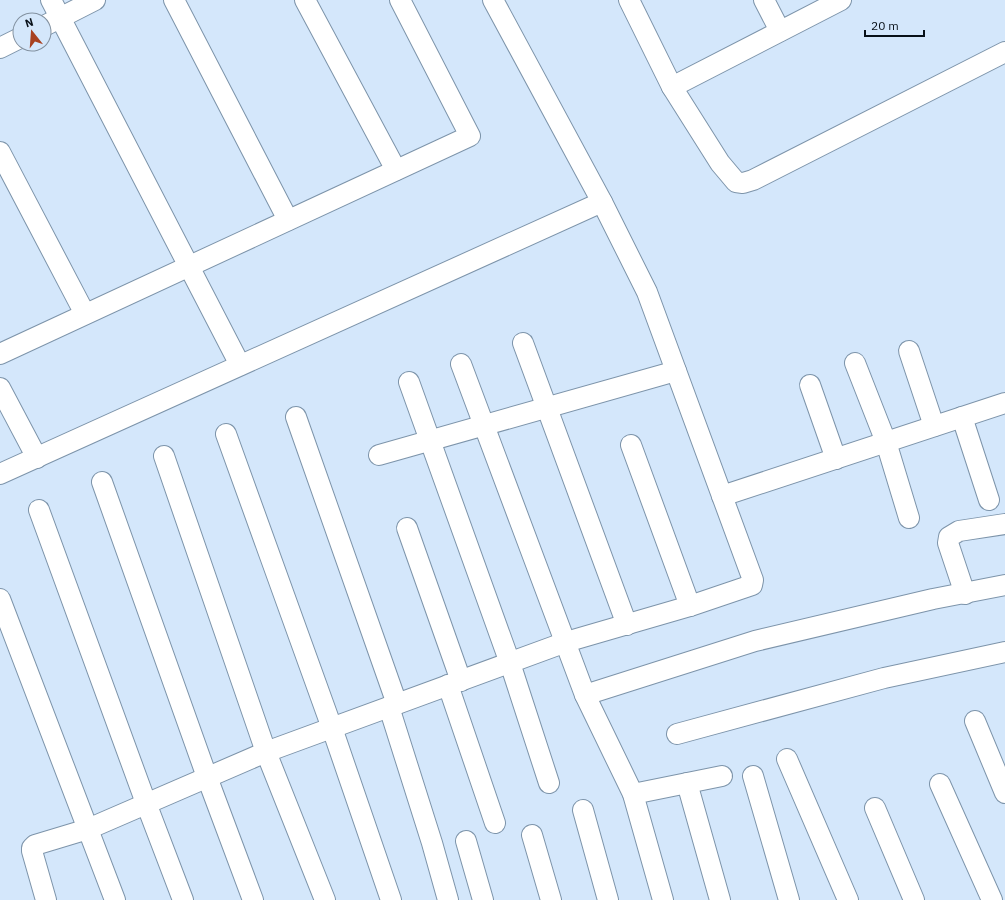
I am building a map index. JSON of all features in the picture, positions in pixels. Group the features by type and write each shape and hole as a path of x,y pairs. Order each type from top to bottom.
{"street":[{"path":"51,0 52,12"},
{"path":"95,0 52,22 189,266 240,365"},
{"path":"174,0 288,220"},
{"path":"305,0 396,170"},
{"path":"0,354 470,136 400,0"},
{"path":"46,900 32,848 35,845 88,828 266,752 566,642 690,606 753,583 647,292 602,202 493,0"},
{"path":"628,0 672,87 720,163 736,182 742,183 753,180 1005,52"},
{"path":"764,0 780,31"},
{"path":"672,87 841,0"},
{"path":"0,48 12,42"},
{"path":"0,152 85,314"},
{"path":"0,474 602,202"},
{"path":"523,343 627,625"},
{"path":"910,351 934,426"},
{"path":"461,364 585,695 633,794 663,900"},
{"path":"855,364 886,442 909,518"},
{"path":"379,455 676,372"},
{"path":"409,382 510,663 550,783"},
{"path":"810,385 836,459"},
{"path":"0,388 37,458"},
{"path":"722,496 1005,403"},
{"path":"296,417 393,706 448,900"},
{"path":"962,417 989,500"},
{"path":"226,434 332,728 391,900"},
{"path":"631,445 690,606"},
{"path":"164,456 266,752 325,900"},
{"path":"102,482 207,777 253,900"},
{"path":"39,510 183,900"},
{"path":"964,594 948,542 949,537 959,531 1005,524"},
{"path":"407,528 455,683 495,823"},
{"path":"585,695 755,641 933,599 1005,586"},
{"path":"0,599 115,900"},
{"path":"677,734 884,678 1005,652"},
{"path":"974,721 1005,793"},
{"path":"787,759 848,900"},
{"path":"633,794 722,776"},
{"path":"753,776 789,900"},
{"path":"687,784 720,900"},
{"path":"940,784 992,900"},
{"path":"875,808 914,900"},
{"path":"583,810 608,900"},
{"path":"532,835 551,900"},
{"path":"466,842 483,900"}]}
